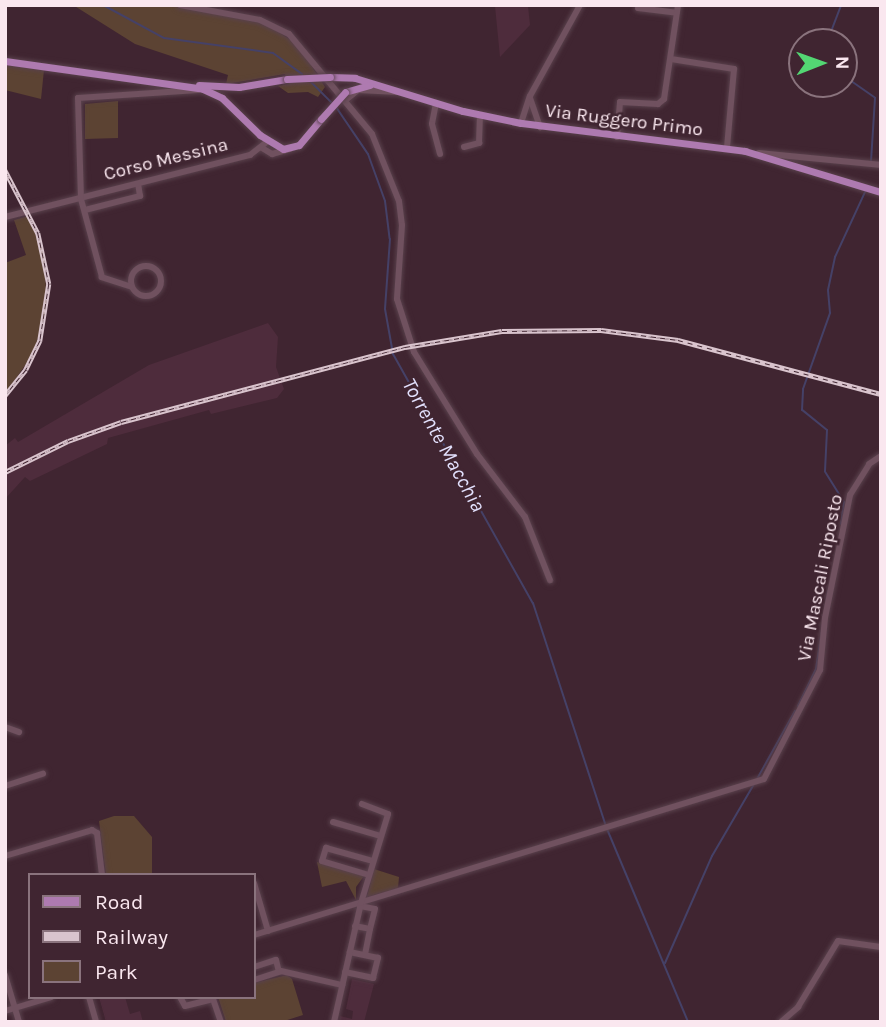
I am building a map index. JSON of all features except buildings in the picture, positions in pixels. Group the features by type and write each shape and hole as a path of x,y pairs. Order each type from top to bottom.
{"main road":[{"path":"5,61 239,87"},
{"path":"335,77 347,83 346,95"},
{"name":"Via Ruggero Primo","path":"239,87 287,79 335,77 377,85 480,116 540,127 754,153 881,192"},
{"path":"184,83 222,98 265,145 290,149 304,141 321,119 346,95 362,84 377,85"},
{"path":"222,98 222,91 239,87"}],"street":[{"path":"180,5 273,25 297,42 318,73 346,95 377,141 399,201 402,225 397,299 414,352 477,454 525,517 550,580"},
{"path":"521,123 530,96 580,5"},
{"path":"617,137 620,102 658,104 664,99 671,58 677,9 638,8"},
{"path":"671,58 734,69 727,148"},
{"path":"132,287 137,269 154,265 160,281 151,295 141,297 132,287 102,277 85,210 79,199 78,98 203,89"},
{"path":"346,95 362,89 398,92"},
{"path":"530,96 540,127"},
{"path":"436,103 432,124 440,154"},
{"path":"464,147 479,143 480,116"},
{"name":"Corso Messina","path":"5,218 250,155 265,145"},
{"path":"754,153 881,165"},
{"path":"85,210 140,195 138,184"},
{"name":"Via Mascali Riposto","path":"360,905 757,782 767,775 820,670 825,618 850,495 869,464 881,456"},
{"path":"5,727 19,732"},
{"path":"5,786 43,774"},
{"path":"334,1022 360,905 388,814 362,804"},
{"path":"333,822 381,836"},
{"path":"5,856 95,831 102,873"},
{"path":"369,875 322,861 326,848 373,862"},
{"path":"256,890 268,931"},
{"path":"256,934 360,905 375,909 365,955"},
{"path":"355,926 370,929"},
{"path":"781,1022 798,1007 838,941 881,947"},
{"path":"345,972 373,978 378,958 350,952"},
{"path":"256,966 276,960 279,972"},
{"path":"256,979 279,972 342,985"},
{"path":"5,975 19,1022"},
{"path":"5,1011 44,999"},
{"path":"90,999 96,1022"},
{"path":"181,999 186,1006 205,999"},
{"path":"214,999 221,1022"}],"shaded area":[{"path":"495,6 528,6 530,25 500,57"},
{"path":"268,323 278,337 276,367 284,389 277,398 211,414 209,410 108,438 107,444 30,481 25,477 5,499 5,446 15,438 18,442 149,365"},
{"path":"352,979 374,984 364,1022 339,1022 340,1016 352,1019 353,1011 346,1009"},
{"path":"100,999 126,999 130,1014 140,1011 143,1022 106,1022"}],"green space":[{"path":"73,5 174,5 265,23 298,45 325,87 318,97 308,92 288,93 278,86 289,84 285,74 226,84 228,75 135,44"},
{"path":"5,65 44,70 41,99 5,90"},
{"path":"118,101 118,138 85,139 85,104"},
{"path":"28,216 44,254 47,308 33,354 5,394 5,263 26,255 14,220"},
{"path":"114,816 134,816 152,837 152,873 106,873 99,821"},
{"path":"317,862 364,876 356,887 356,900 346,881 322,887"},
{"path":"374,869 399,877 398,888 367,897"},
{"path":"287,975 292,979 303,1015 281,1022 226,1022 219,999 256,999 256,983"}],"waterway":[{"name":"Torrente Macchia","path":"103,5 164,38 273,53 302,74"},
{"path":"832,28 841,5"},
{"name":"Torrente Macchia","path":"309,80 332,103"},
{"path":"858,86 875,98 871,161"},
{"name":"Torrente Macchia","path":"336,107 368,154 385,201 390,239 385,309 393,354 533,603 607,829 688,1022"},
{"path":"841,524 844,502 825,471 827,430 802,410 803,389 830,313 828,290 835,257 865,192"},
{"path":"798,706 816,669 828,591"},
{"path":"757,779 795,711"},
{"path":"665,963 712,856 754,784"}],"railway":[{"path":"5,170 38,233 49,284 40,341 26,370 5,396"},
{"path":"5,472 68,441 121,422 405,347 502,331 601,330 678,340 881,394"}]}
